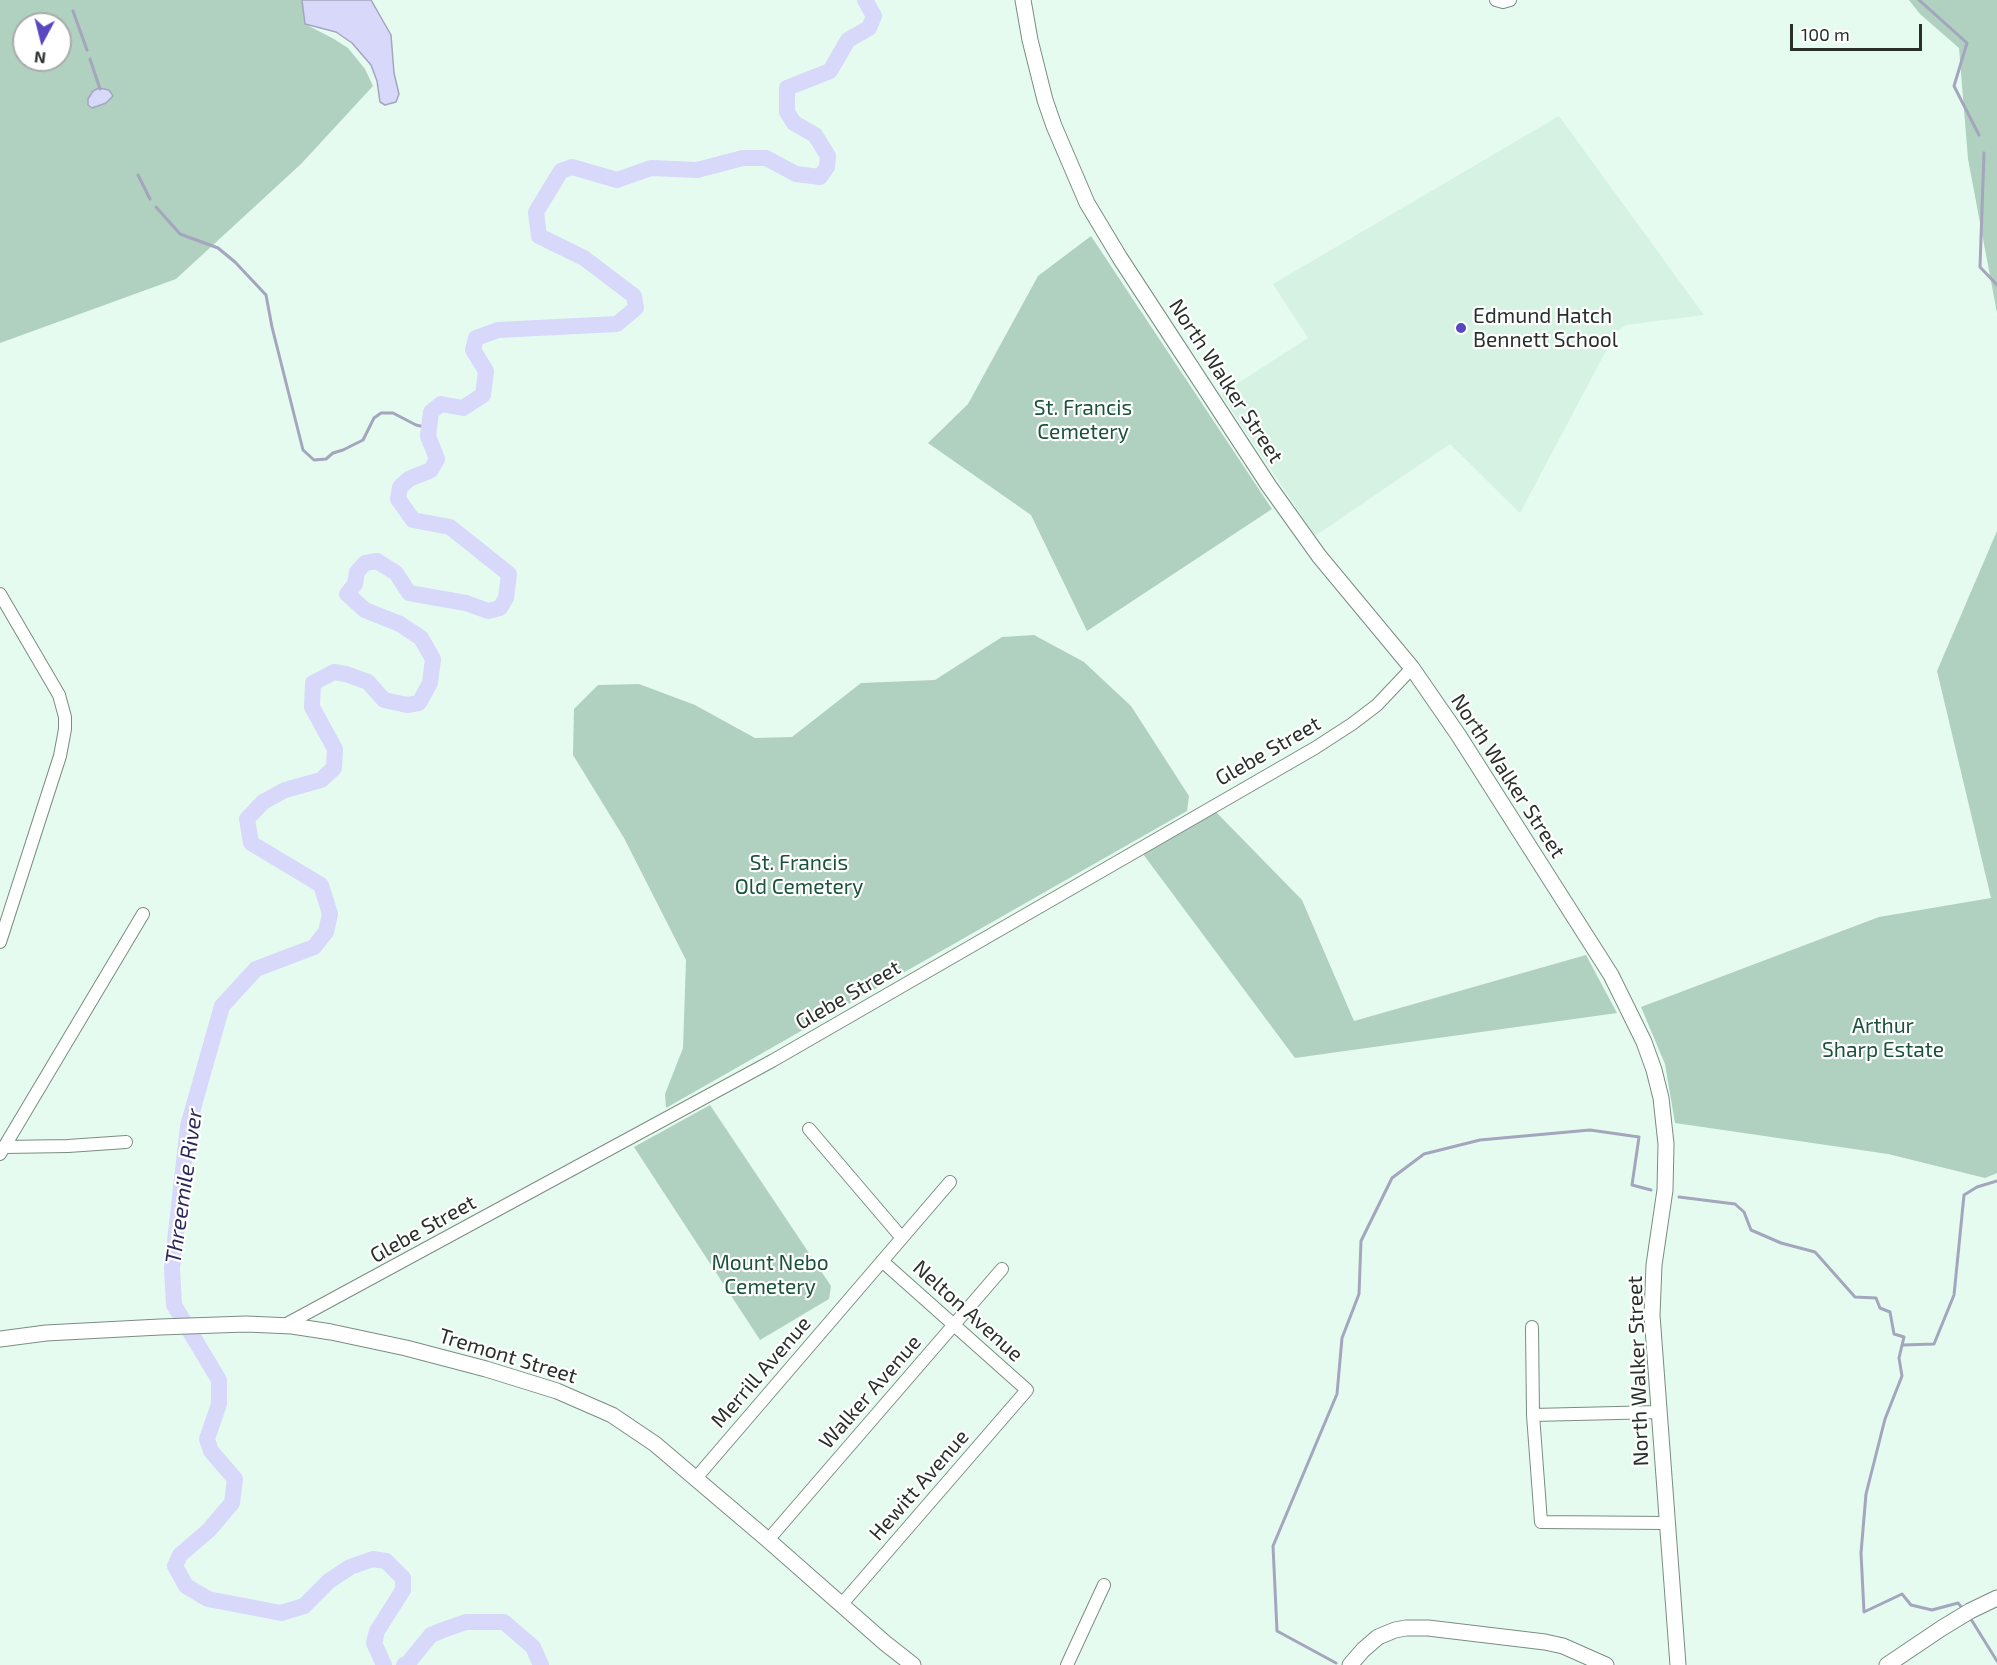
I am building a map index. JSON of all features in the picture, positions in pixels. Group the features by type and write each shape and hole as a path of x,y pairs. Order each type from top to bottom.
{"main road":[{"name":"North Walker Street","path":"1023,0 1045,100 1087,203 1120,258 1269,486 1319,556 1412,668 1459,736 1611,975 1634,1019 1650,1057 1662,1106 1666,1152 1665,1190 1652,1291 1653,1337 1678,1665"},
{"name":"Tremont Street","path":"0,1339 46,1333 213,1325 283,1326 331,1332 406,1348 486,1368 565,1394 631,1426 656,1444 913,1665"},
{"path":"1887,1665 1966,1614 1997,1598"},
{"path":"1350,1665 1378,1637 1406,1628 1428,1628 1545,1642 1563,1646 1606,1665"}],"street":[{"path":"1496,0 1503,2 1510,0"},
{"path":"0,594 59,695 65,723 60,756 0,942"},
{"name":"Glebe Street","path":"283,1326 772,1060 1315,748 1365,715 1412,668"},
{"path":"2,1150 143,914"},
{"path":"809,1129 902,1238"},
{"path":"2,1150 126,1142"},
{"name":"Merrill Avenue","path":"696,1478 950,1182"},
{"name":"Nelton Avenue","path":"882,1261 1027,1390"},
{"name":"Walker Avenue","path":"768,1540 1002,1269"},
{"path":"1532,1328 1533,1415 1541,1522 1666,1522"},
{"name":"Hewitt Avenue","path":"841,1605 1027,1390"},
{"path":"1533,1415 1659,1412"},
{"path":"1067,1665 1104,1585"}],"shaded area":[{"name":"Edmund Hatch Bennett School","path":"1559,116 1704,315 1626,325 1616,332 1520,513 1450,444 1315,536 1221,394 1308,338 1273,284"}],"green space":[{"path":"0,0 302,0 305,24 348,48 365,69 373,86 301,164 176,279 0,343"},
{"path":"1909,0 1997,0 1997,313 1968,159 1959,48 1920,14"},
{"name":"St. Francis Cemetery","path":"1091,236 1272,509 1087,631 1031,515 928,443 968,404 1038,276"},
{"name":"Arthur Sharp Estate","path":"1997,531 1997,1173 1985,1178 1888,1154 1675,1123 1665,1064 1641,1007 1879,917 1991,898 1937,671"},
{"name":"St. Francis Old Cemetery","path":"1034,635 1084,662 1131,706 1189,796 1187,811 666,1108 665,1094 683,1048 686,960 624,838 573,755 574,709 598,685 639,684 695,705 755,738 792,737 861,683 935,680 1002,637"},
{"path":"1216,812 1302,900 1354,1021 1586,955 1617,1013 1295,1058 1143,854"},
{"name":"Mount Nebo Cemetery","path":"710,1105 831,1286 829,1299 760,1340 634,1147"}],"water":[{"path":"302,0 371,0 391,35 394,73 399,94 396,102 385,105 380,102 377,81 371,65 352,43 336,32 305,24"},
{"path":"99,88 109,90 113,96 106,103 92,108 88,105 88,99 93,91"}],"waterway":[{"name":"Threemile River","path":"384,1665 374,1643 377,1631 403,1590 403,1578 386,1561 373,1559 350,1567 329,1581 304,1606 281,1613 208,1599 186,1586 175,1566 180,1555 209,1530 232,1503 235,1479 211,1451 207,1439 219,1404 219,1380 174,1305 172,1268 188,1126 222,1006 256,969 314,947 326,932 330,914 321,885 251,843 247,819 263,802 285,790 321,780 334,768 335,749 312,707 313,683 334,672 346,674 368,682 384,700 407,705 419,703 430,683 433,659 421,638 400,624 365,610 347,594 355,584 357,572 365,563 377,561 396,573 409,593 466,603 488,611 500,608 506,598 509,574 450,527 413,520 398,499 400,487 409,479 431,470 437,459 428,436 431,412 441,404 463,408 483,395 486,371 473,350 476,338 498,330 617,324 636,308 634,296 584,258 539,236 536,212 561,171 572,167 617,180 651,168 697,170 743,158 766,158 796,174 820,177 827,167 828,156 815,135 794,123 787,112 787,88 830,71 848,40 869,28 874,16 865,0"},
{"path":"1919,0 1967,43 1954,86 1979,135"},
{"path":"73,11 87,50"},
{"path":"90,59 100,89"},
{"path":"1984,153 1980,267 1997,285"},
{"path":"138,175 150,199"},
{"path":"156,207 180,234 218,248 235,262 266,295 303,450 314,460 326,459 333,453 363,440 374,418 381,413 393,413 416,425 429,428"},
{"path":"1336,1663 1277,1631 1273,1546 1337,1394 1342,1338 1359,1294 1361,1241 1392,1178 1424,1154 1480,1140 1590,1130 1639,1137 1632,1185 1651,1190"},
{"path":"1903,1345 1934,1344 1954,1295 1964,1195 1977,1187 1997,1181"},
{"path":"1679,1197 1735,1204 1744,1212 1751,1230 1781,1243 1815,1252 1855,1297 1876,1298 1880,1308 1890,1312 1894,1334 1904,1337 1899,1358 1902,1376 1885,1419 1866,1494 1861,1553 1864,1612 1902,1594 1911,1605 1932,1610 1958,1603 1963,1609"},
{"path":"1969,1616 1997,1661"},
{"name":"Threemile River","path":"404,1665 431,1635 466,1622 504,1622 533,1647 541,1665"}],"place":[{"name":"Edmund Hatch Bennett School","path":"1461,328"}]}
